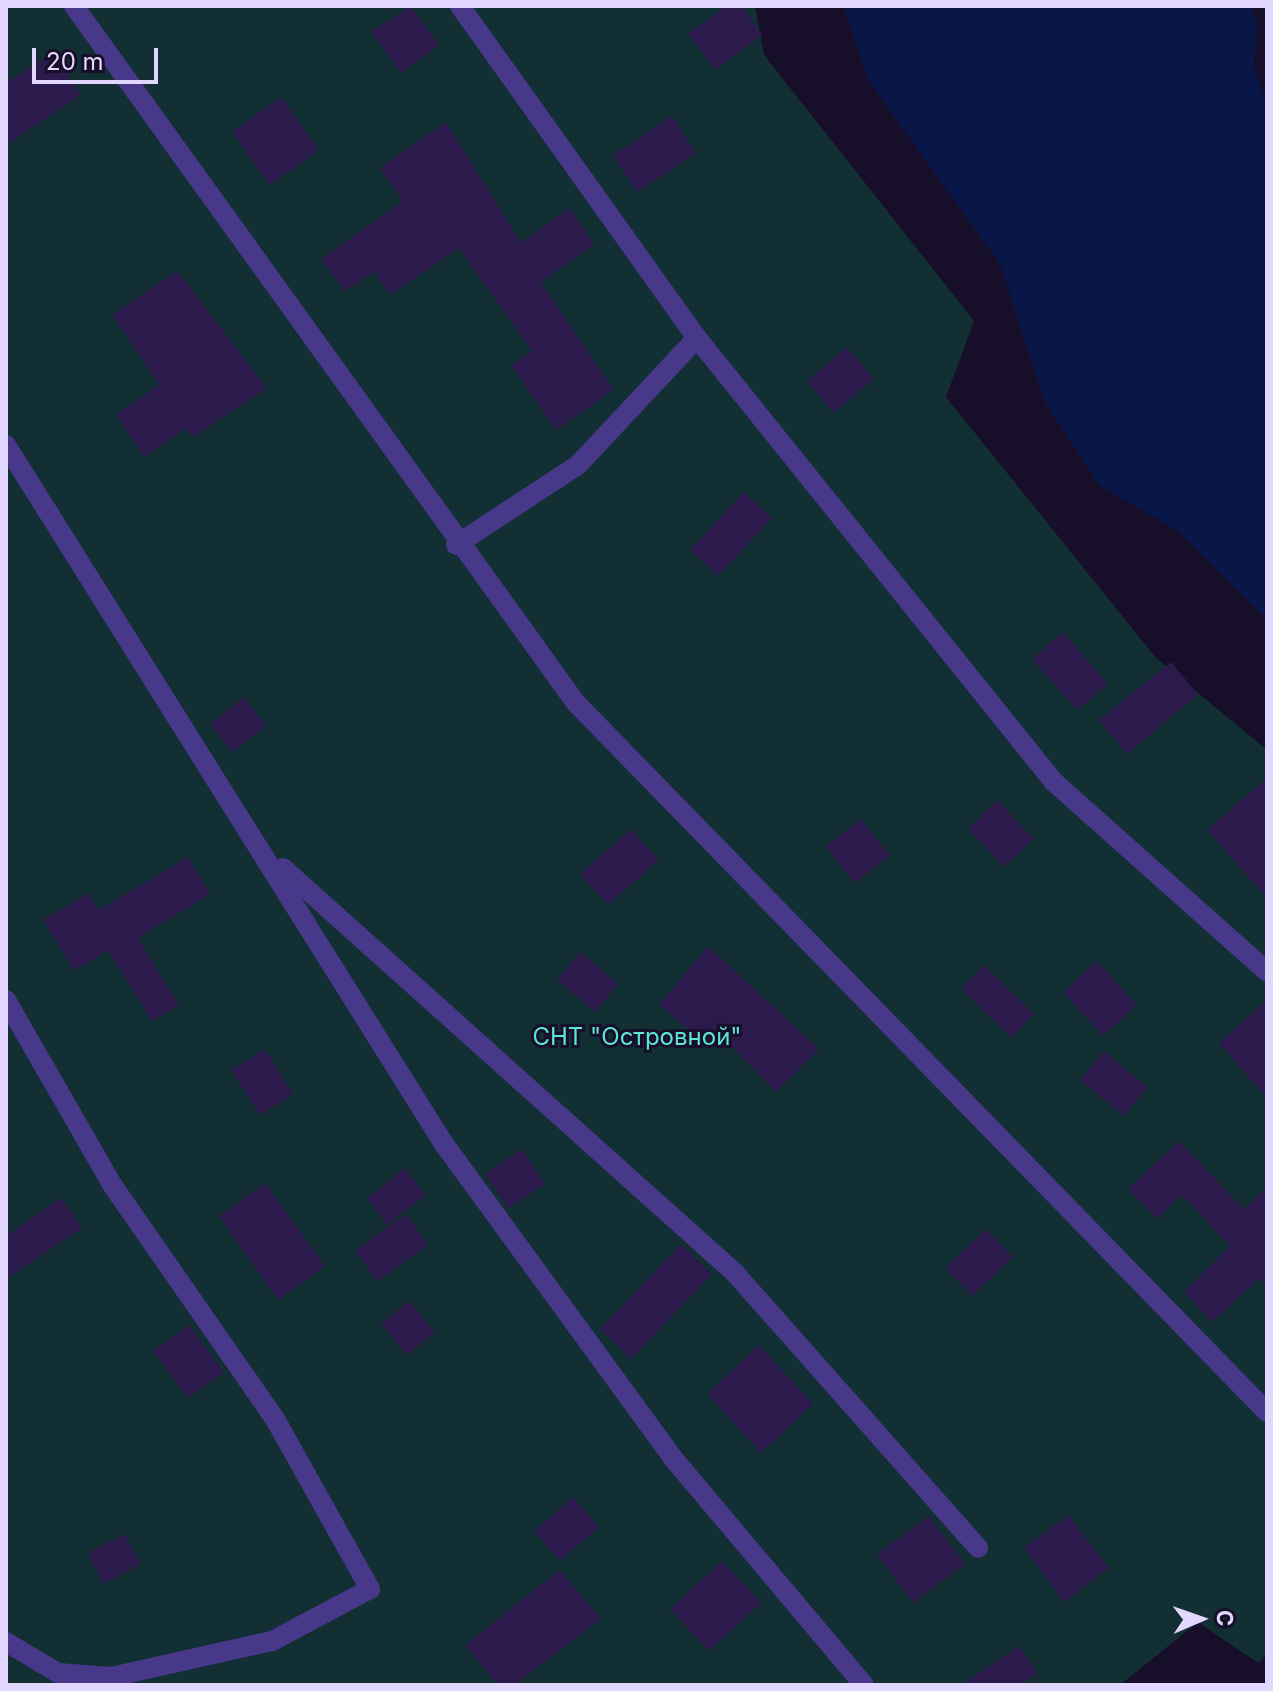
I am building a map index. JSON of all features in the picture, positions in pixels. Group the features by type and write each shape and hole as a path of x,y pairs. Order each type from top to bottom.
{"lane":[{"path":"74,6 456,545 576,703 1267,1412"},
{"path":"460,6 697,338 1054,782 1267,972"},
{"path":"456,545 578,465 697,338"},
{"path":"6,445 263,848 444,1144 672,1457 864,1685"},
{"path":"263,848 735,1273 978,1548"},
{"path":"6,1000 113,1186 275,1419 370,1589 272,1641 111,1677 58,1673 6,1642"}],"green space":[{"name":"СНТ \"Островной\"","path":"6,6 755,6 764,55 974,321 946,397 1156,658 1267,750 1267,1655 1258,1663 1198,1622 1120,1685 6,1685"}],"shaded area":[{"path":"844,6 1250,6 1257,24 1254,66 1267,106 1267,619 1177,530 1100,486 1046,404 1000,264 868,80"}],"building":[{"path":"411,6 439,45 401,73 371,32"},
{"path":"727,6 742,6 762,35 715,70 688,33"},
{"path":"53,52 81,95 6,145 6,83"},
{"path":"281,97 319,150 270,185 232,132"},
{"path":"672,116 696,153 637,192 613,155"},
{"path":"446,122 521,243 569,208 594,244 541,282 614,390 556,430 511,365 532,351 459,248 390,295 374,272 345,292 321,259 403,201 380,168"},
{"path":"177,271 267,388 193,437 187,428 144,457 116,414 159,385 112,315"},
{"path":"847,347 874,379 833,413 807,381"},
{"path":"744,492 772,518 718,576 690,550"},
{"path":"1063,632 1108,684 1077,710 1032,659"},
{"path":"1171,662 1198,694 1127,754 1099,720"},
{"path":"244,697 266,726 232,752 210,724"},
{"path":"1267,778 1267,898 1207,830"},
{"path":"997,800 1034,839 1004,867 968,829"},
{"path":"861,819 890,856 854,883 826,846"},
{"path":"631,829 659,860 608,905 580,874"},
{"path":"188,857 210,894 138,938 179,1005 152,1021 108,950 74,971 43,920 88,893 99,910"},
{"path":"708,946 819,1049 776,1092 716,1031 706,1044 659,1005"},
{"path":"580,952 618,984 595,1012 557,980"},
{"path":"1097,961 1137,1005 1103,1036 1063,992"},
{"path":"984,965 1034,1014 1012,1038 961,989"},
{"path":"1267,1000 1267,1098 1219,1043"},
{"path":"265,1049 293,1094 260,1115 231,1070"},
{"path":"1104,1051 1147,1087 1124,1116 1080,1080"},
{"path":"1179,1141 1244,1209 1267,1187 1267,1286 1260,1278 1212,1322 1184,1292 1230,1246 1182,1195 1157,1219 1128,1189"},
{"path":"522,1149 545,1184 508,1208 485,1174"},
{"path":"405,1168 426,1195 387,1225 367,1198"},
{"path":"265,1183 325,1266 278,1300 219,1216"},
{"path":"61,1198 82,1228 6,1279 6,1236"},
{"path":"406,1214 428,1245 377,1281 355,1250"},
{"path":"986,1229 1013,1257 972,1296 945,1268"},
{"path":"681,1244 712,1274 631,1359 600,1329"},
{"path":"410,1301 435,1333 406,1355 381,1323"},
{"path":"189,1325 224,1372 188,1398 153,1351"},
{"path":"759,1345 813,1404 761,1453 707,1394"},
{"path":"573,1497 599,1527 560,1561 534,1531"},
{"path":"1068,1515 1109,1568 1064,1602 1024,1548"},
{"path":"929,1516 965,1564 913,1603 877,1554"},
{"path":"125,1534 141,1564 103,1584 88,1553"},
{"path":"722,1561 761,1603 709,1651 670,1609"},
{"path":"560,1570 601,1619 514,1685 498,1685 465,1645"},
{"path":"1019,1646 1038,1673 1020,1685 961,1685"}]}
